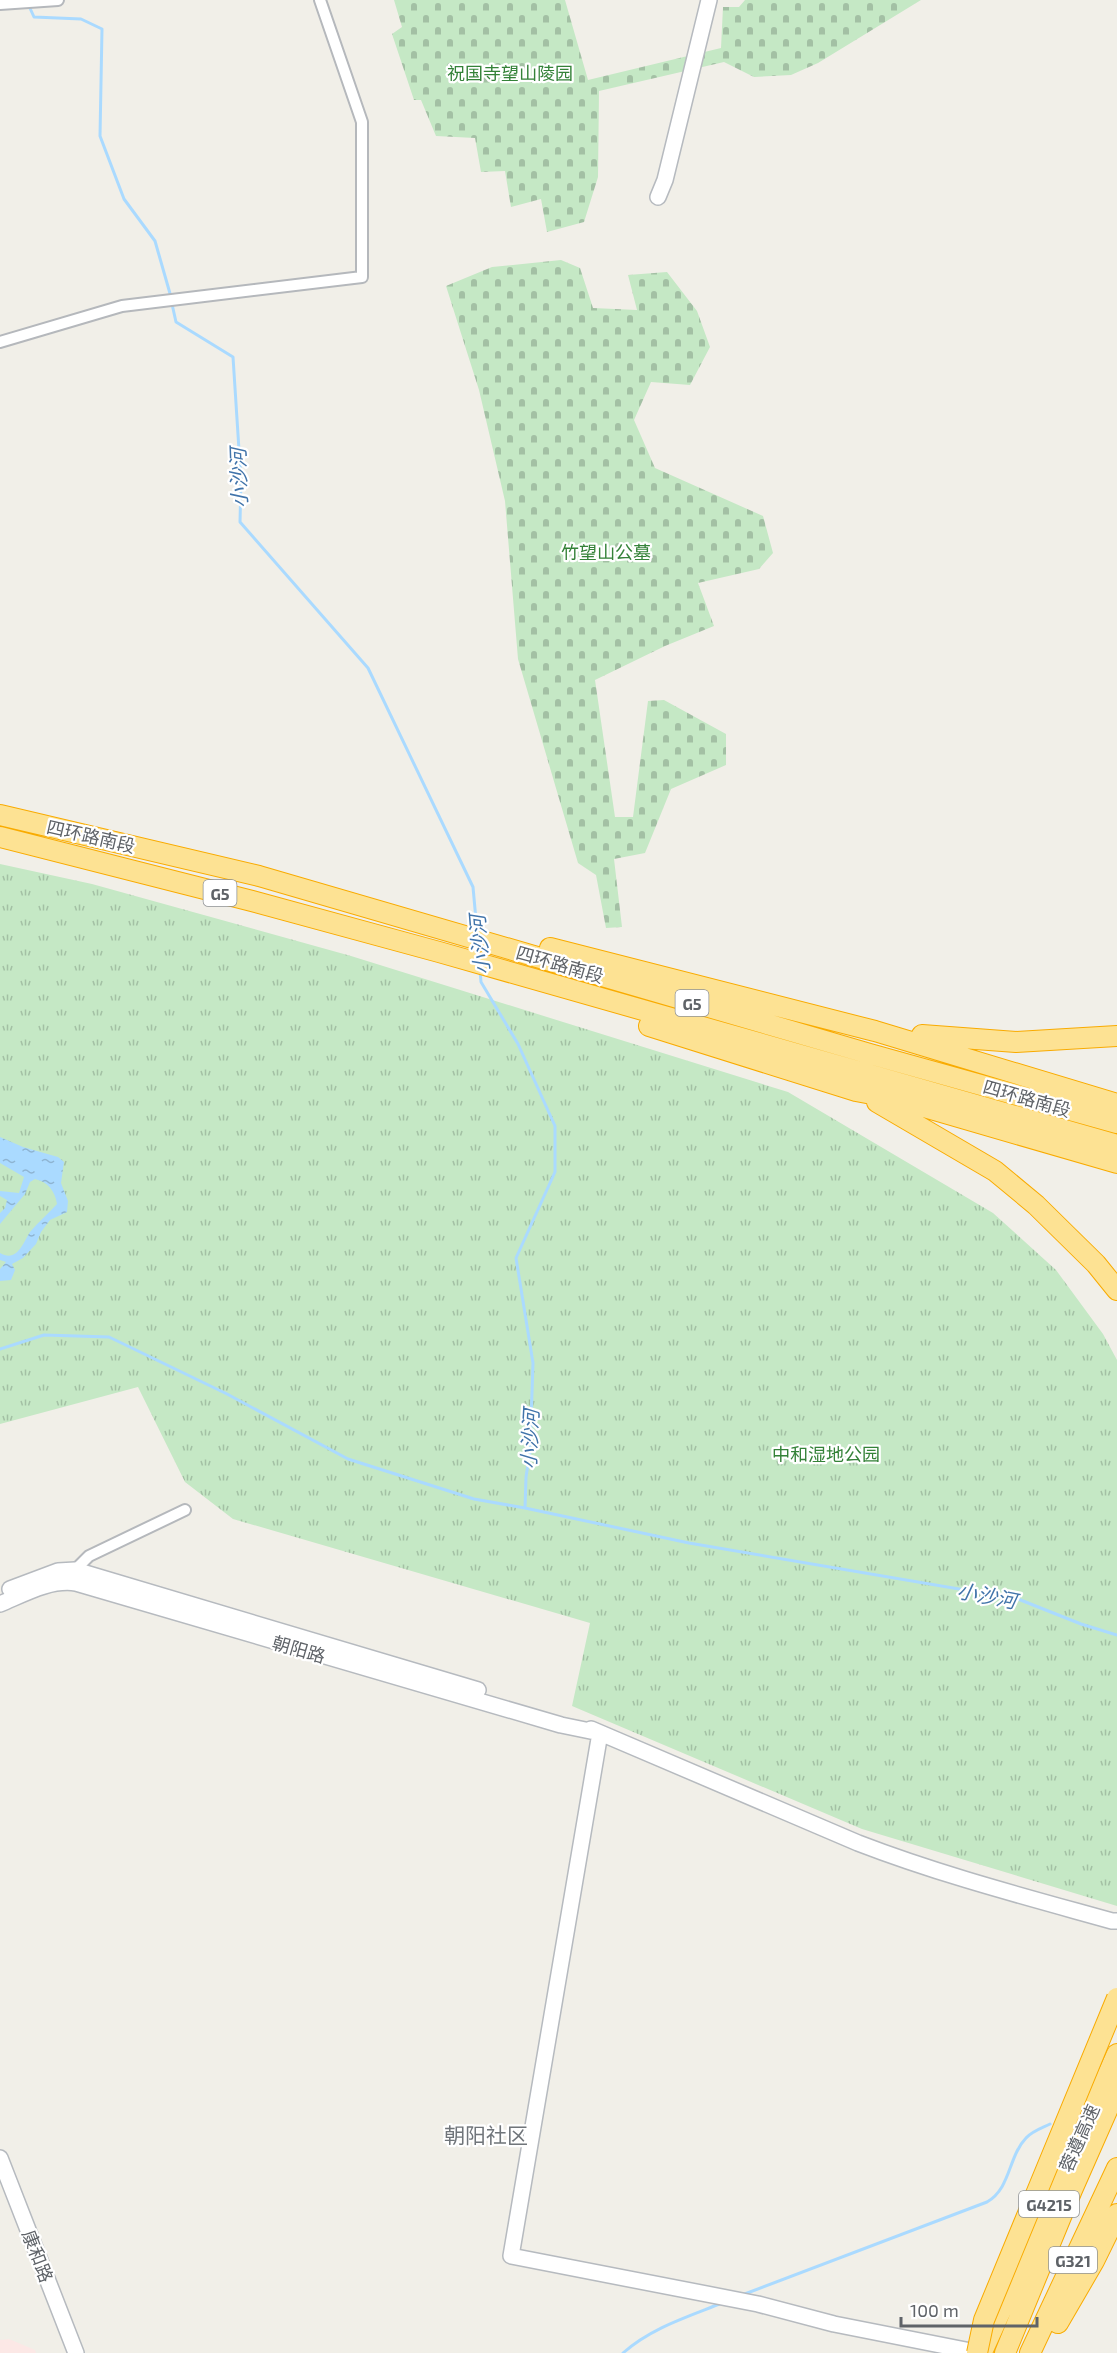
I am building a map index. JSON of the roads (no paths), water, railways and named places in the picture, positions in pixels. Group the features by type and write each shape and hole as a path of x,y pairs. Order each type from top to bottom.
{"highway":[{"name":"四环路南段","path":"0,815 259,876 431,922 870,1054 1117,1123"},
{"name":"四环路南段","path":"0,837 252,901 860,1082 889,1095 1117,1145"},
{"path":"510,944 903,1036 1016,1042 1117,1036"},
{"path":"903,1036 1117,1104"},
{"path":"992,1065 1117,1091"},
{"path":"889,1095 1117,1163"},
{"path":"889,1095 994,1171 1036,1205 1096,1264 1117,1290"},
{"path":"1096,1264 1117,1300"},
{"path":"980,2353 984,2320 1117,1998"},
{"name":"蓉遵高速","path":"980,2353 1117,2055"},
{"name":"G321","path":"1005,2353 1117,2088"},
{"name":"G321","path":"1030,2353 1117,2168"},
{"name":"G4215","path":"1045,2353 1117,2187"},
{"path":"1058,2323 1117,2214"}],"main road":[{"path":"699,0 656,179 658,197 665,180 710,0"},
{"path":"0,1593 58,1571 75,1570 563,1715 858,1844 902,1860 1028,1898 1117,1921"},
{"name":"朝阳路","path":"0,1604 46,1585 76,1583 561,1725 600,1733"},
{"path":"600,1733 511,2256 758,2304 834,2324 980,2353"},
{"name":"康和路","path":"0,2158 3,2174 76,2353"}],"street":[{"path":"0,4 57,0"},
{"path":"0,342 122,306 362,277 362,122 320,0"},
{"path":"75,1570 89,1556 185,1510"}],"water":[{"path":"0,1137 23,1147 58,1157 64,1162 61,1183 68,1201 67,1212 50,1220 36,1244 23,1258 12,1264 15,1270 11,1280 0,1281 0,1269 6,1262 0,1260 0,1253 15,1254 30,1232 57,1204 50,1188 44,1182 35,1179 30,1182 25,1194 0,1224 0,1213 5,1208 7,1200 0,1196 0,1191 19,1193 24,1177 0,1163"}],"waterway":[{"name":"小沙河","path":"29,6 34,17 81,19 102,29 100,136 124,199 155,241 171,297"},
{"name":"小沙河","path":"172,304 176,322 233,357 241,481 240,522 368,668 473,887 477,931"},
{"name":"小沙河","path":"480,970 481,982 518,1044 555,1126 555,1172 516,1258 533,1363 530,1452 525,1508 689,1543 1018,1599 1081,1624 1117,1635"},
{"path":"0,1349 44,1335 109,1337 227,1394 348,1459 474,1499 525,1508"},
{"path":"742,2295 987,2202 1001,2189 1016,2154 1026,2138 1050,2124"},
{"path":"623,2353 657,2330 722,2303"}],"district":[{"name":"朝阳社区","path":"486,2134"}],"park label":[{"name":"祝国寺望山陵园","path":"510,73"},
{"name":"竹望山公墓","path":"606,552"},
{"name":"中和湿地公园","path":"826,1454"}]}
